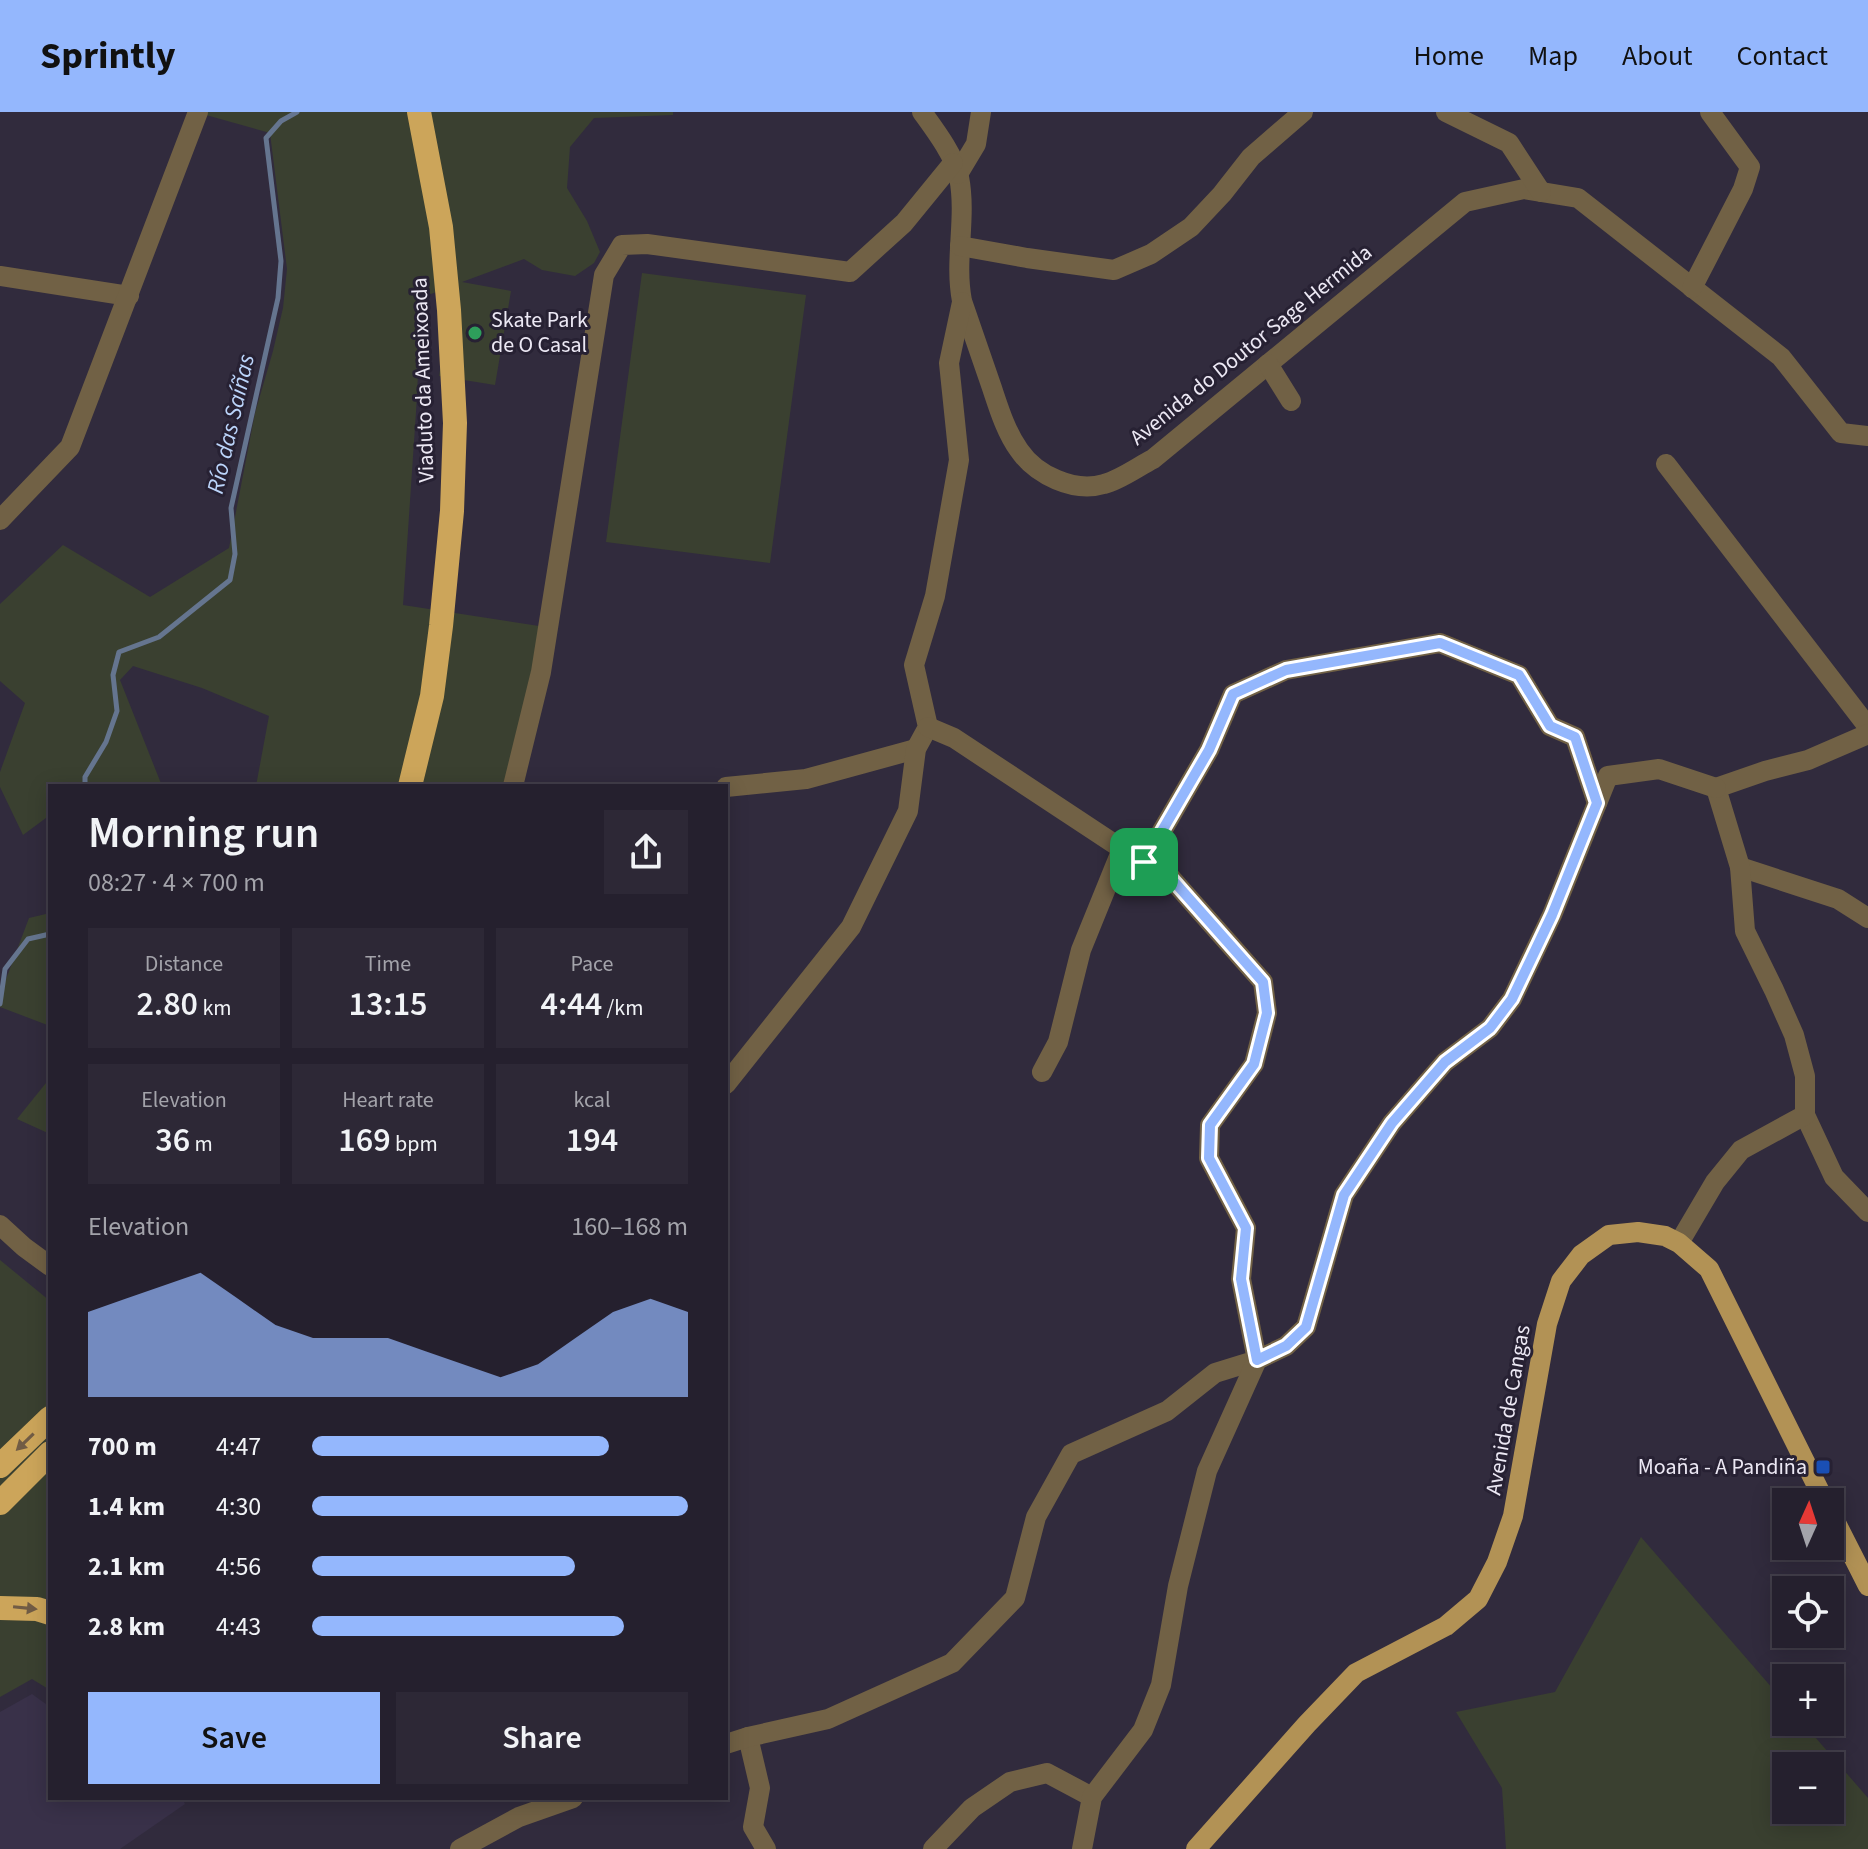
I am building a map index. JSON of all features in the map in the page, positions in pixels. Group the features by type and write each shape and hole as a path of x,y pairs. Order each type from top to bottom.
{"highway":[{"name":"Viaduto da Ameixoada","path":"410,784 432,696 441,626 452,511 455,423 441,227 419,112"},
{"path":"0,1466 48,1420"},
{"path":"0,1503 48,1455"},
{"path":"0,1608 48,1612"}],"main road":[{"name":"Avenida de Cangas","path":"1196,1849 1356,1673 1446,1626 1478,1599 1497,1562 1513,1516 1547,1324 1561,1281 1581,1255 1609,1235 1638,1232 1665,1236 1679,1243 1709,1269 1818,1488"},
{"path":"1844,1539 1868,1586"}],"street":[{"path":"0,520 70,447 198,112"},
{"name":"Avenida do Doutor Sage Hermida","path":"922,112 940,137 956,169 962,202 959,286 1000,411 1020,453 1038,469 1057,479 1082,487 1106,484 1153,459 1465,202 1524,189 1578,198 1781,357 1841,433 1868,436"},
{"path":"513,784 541,672 604,275 622,245 647,244 850,272 904,223 956,169 976,144 981,112"},
{"path":"960,246 1114,270 1151,254 1191,227 1251,157 1303,112"},
{"path":"1446,112 1509,143 1541,192"},
{"path":"1692,288 1743,189 1750,167 1710,112"},
{"path":"0,276 129,296"},
{"path":"728,1081 851,927 908,811 916,749 928,727 914,665 935,596 959,460 949,363 962,301"},
{"path":"1268,364 1291,401"},
{"path":"1666,464 1868,727"},
{"path":"1144,862 1209,750 1233,694 1286,670 1440,643 1519,675 1550,726 1575,737 1597,803"},
{"path":"928,727 954,738 1122,849 1170,877 1263,982 1267,1013 1254,1064 1210,1125 1209,1158 1246,1228 1241,1279 1257,1360 1207,1471 1178,1586 1161,1685 1143,1730 1092,1797 1082,1849"},
{"path":"728,1743 828,1719 952,1663 1015,1598 1036,1517 1071,1454 1167,1411 1215,1373 1257,1360 1286,1346 1306,1327 1344,1195 1392,1123 1445,1062 1490,1028 1512,999 1552,915 1608,776 1659,769 1716,788 1808,760 1868,734"},
{"path":"728,787 806,779 916,749"},
{"path":"1716,788 1740,867 1745,931 1794,1035 1805,1076 1805,1115 1834,1177 1868,1212"},
{"path":"1042,1072 1058,1042 1081,950 1122,849"},
{"path":"1740,867 1838,899 1868,918"},
{"path":"1679,1243 1715,1182 1741,1150 1805,1115"},
{"path":"0,1225 48,1265"},
{"path":"0,1237 24,1247"},
{"path":"748,1737 760,1788 753,1827 766,1849"},
{"path":"933,1849 972,1808 1010,1782 1047,1773 1092,1797"},
{"path":"460,1849 521,1807 561,1800"}],"shaded area":[{"path":"32,1694 48,1706 48,1800 183,1800 185,1804 120,1849 0,1849 0,1712"}],"green space":[{"path":"208,112 673,112 673,115 594,118 570,147 567,188 587,221 600,252 594,263 575,276 542,270 524,259 462,282 511,291 495,385 439,376 454,286 422,297 403,605 539,626 533,678 506,784 256,784 269,716 202,688 133,666 120,680 161,784 48,784 48,816 23,835 0,787 0,772 25,703 0,681 0,604 63,545 150,597 229,548 255,413 283,308 287,269 270,133 206,115"},
{"path":"642,273 806,295 770,563 606,542"},
{"path":"48,913 48,1025 0,1007 0,995 29,918"},
{"path":"48,1080 48,1133 17,1119"},
{"path":"0,1260 48,1299 48,1689 32,1679 0,1697"},
{"path":"1641,1537 1772,1688 1772,1736 1814,1736 1828,1752 1772,1752 1772,1824 1844,1824 1844,1770 1868,1798 1868,1849 1506,1849 1502,1788 1456,1712 1555,1692"}],"waterway":[{"name":"Río das Saíñas","path":"85,784 85,777 106,742 117,711 113,675 119,652 159,637 230,580 235,554 231,508 278,298 281,261 266,138 281,121 297,112"},
{"name":"Río das Saíñas","path":"0,1004 5,969 28,939 48,934"}],"place":[{"name":"Skate Park de O Casal","path":"475,333"},
{"name":"Moaña - A Pandiña","path":"1823,1467"}],"route":[{"path":"1440,643 1519,675 1550,726 1575,737 1597,803 1552,915 1512,999 1490,1028 1445,1062 1392,1123 1344,1195 1306,1327 1286,1346 1257,1360 1241,1279 1246,1228 1209,1158 1210,1125 1254,1064 1267,1013 1263,982 1170,877 1144,862 1209,750 1233,694 1286,670 1440,643"}]}
